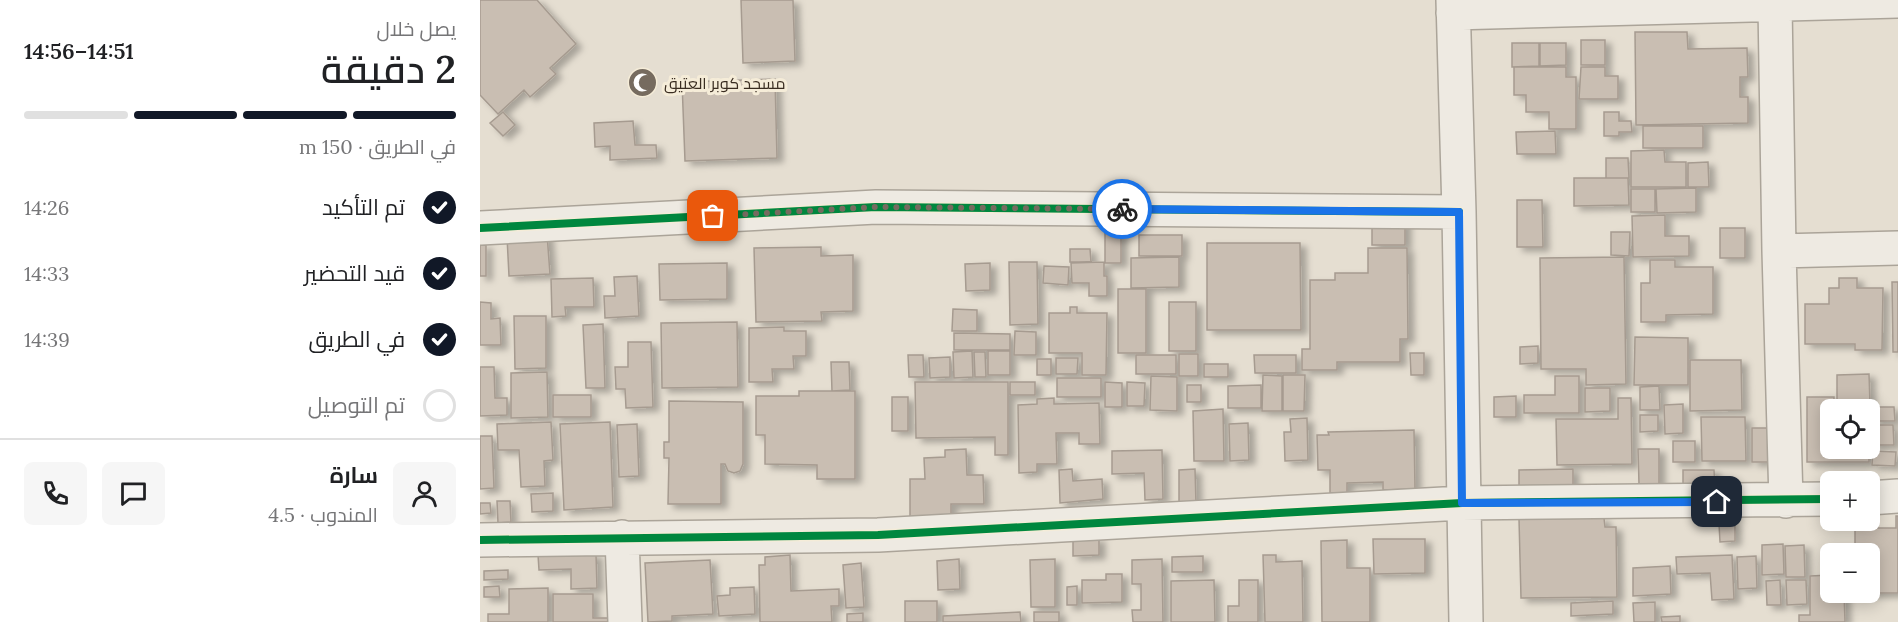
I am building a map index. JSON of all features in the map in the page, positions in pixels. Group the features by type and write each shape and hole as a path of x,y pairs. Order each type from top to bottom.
{"street":[{"path":"1466,622 1453,7 1775,5 1898,1"},
{"path":"1775,5 1786,501"},
{"path":"480,228 876,207 1459,212"},
{"path":"1779,250 1898,248"},
{"path":"1880,497 1898,496"},
{"path":"480,540 878,535 1462,503 1820,499"},
{"path":"622,537 625,622"}],"building":[{"path":"480,0 537,0 576,44 550,68 556,74 530,97 524,90 498,114 480,95"},
{"path":"741,0 793,0 795,61 743,63"},
{"path":"1635,32 1687,32 1688,49 1747,48 1748,77 1740,77 1740,97 1748,97 1748,123 1636,125"},
{"path":"1581,40 1605,40 1605,65 1581,65"},
{"path":"1512,43 1539,43 1539,66 1512,67"},
{"path":"1540,43 1566,43 1566,65 1540,66"},
{"path":"1514,67 1566,67 1566,77 1576,77 1576,129 1549,129 1549,112 1526,112 1526,95 1514,95"},
{"path":"1581,67 1605,67 1605,76 1618,76 1618,99 1579,99"},
{"path":"775,79 777,158 685,161 682,82"},
{"path":"503,112 515,125 503,136 490,123"},
{"path":"1604,112 1619,112 1619,121 1631,121 1632,132 1619,132 1619,136 1604,136"},
{"path":"633,121 635,145 656,145 657,158 610,160 610,146 595,147 594,123"},
{"path":"1643,126 1703,126 1703,148 1643,148"},
{"path":"1555,131 1556,154 1517,154 1516,132"},
{"path":"1664,150 1665,162 1686,162 1686,187 1631,187 1631,151"},
{"path":"1606,158 1628,158 1629,178 1606,178"},
{"path":"1708,162 1709,187 1688,187 1688,163"},
{"path":"1574,178 1628,178 1629,205 1574,206"},
{"path":"1696,188 1696,212 1657,213 1656,189"},
{"path":"1631,189 1655,189 1655,212 1631,212"},
{"path":"1517,200 1542,200 1543,247 1517,247"},
{"path":"1665,215 1665,236 1689,236 1689,256 1633,257 1632,216"},
{"path":"1372,220 1405,220 1405,245 1372,245"},
{"path":"1720,228 1745,228 1745,258 1720,258"},
{"path":"1611,232 1630,232 1629,256 1611,255"},
{"path":"1105,233 1121,233 1121,263 1105,263"},
{"path":"547,234 550,274 509,276 507,237"},
{"path":"1139,235 1182,235 1182,256 1139,256"},
{"path":"1207,243 1300,243 1301,330 1207,330"},
{"path":"480,245 486,245 486,276 480,276"},
{"path":"821,247 821,256 853,255 853,311 821,312 822,321 756,322 754,248"},
{"path":"1368,248 1407,248 1408,339 1400,339 1400,362 1337,362 1337,370 1302,370 1302,349 1310,349 1310,280 1335,280 1335,273 1368,273"},
{"path":"1070,249 1090,249 1091,262 1070,262"},
{"path":"1179,257 1179,287 1131,288 1131,258"},
{"path":"1624,257 1626,384 1586,385 1586,369 1541,369 1540,258"},
{"path":"1650,260 1675,260 1675,267 1713,267 1713,314 1666,315 1666,322 1641,322 1641,283 1650,283"},
{"path":"1009,262 1037,262 1038,324 1010,325"},
{"path":"1104,262 1107,296 1089,296 1089,283 1072,283 1071,263"},
{"path":"727,263 727,299 660,300 659,264"},
{"path":"990,263 990,290 966,291 965,264"},
{"path":"1044,266 1069,267 1068,285 1043,283"},
{"path":"637,276 639,316 605,318 604,296 615,296 614,277"},
{"path":"593,278 594,307 565,307 566,316 552,317 551,279"},
{"path":"1839,278 1857,278 1857,288 1883,288 1882,350 1855,350 1855,344 1805,344 1805,304 1829,304 1829,288 1839,288"},
{"path":"1892,282 1898,282 1898,352 1893,352"},
{"path":"1118,289 1146,289 1146,353 1118,353"},
{"path":"480,302 491,303 491,319 500,318 501,345 480,345"},
{"path":"1169,302 1196,302 1196,351 1169,351"},
{"path":"1070,307 1077,307 1077,313 1107,313 1106,375 1082,375 1082,353 1049,353 1049,313 1070,313"},
{"path":"953,309 977,310 977,331 952,331"},
{"path":"514,316 546,316 546,368 515,369"},
{"path":"737,322 738,387 662,388 661,323"},
{"path":"603,324 605,388 586,388 583,325"},
{"path":"784,327 784,331 806,331 806,356 793,356 794,369 772,369 773,382 749,382 749,328"},
{"path":"1015,331 1036,332 1036,355 1014,355"},
{"path":"954,333 1010,334 1010,350 954,350"},
{"path":"1635,337 1688,338 1688,385 1634,385"},
{"path":"628,342 651,342 653,407 626,408 625,389 616,389 615,367 628,367"},
{"path":"1538,346 1538,363 1520,364 1520,347"},
{"path":"972,351 973,377 954,378 953,352"},
{"path":"988,351 1010,351 1010,375 988,375"},
{"path":"974,352 985,352 986,377 975,377"},
{"path":"1410,353 1424,353 1424,375 1411,375"},
{"path":"1179,354 1198,354 1198,376 1179,376"},
{"path":"908,355 923,355 924,377 909,377"},
{"path":"1136,355 1176,355 1176,374 1136,374"},
{"path":"1254,355 1296,355 1296,373 1255,373"},
{"path":"950,357 950,377 930,378 929,358"},
{"path":"1056,358 1078,358 1077,374 1056,374"},
{"path":"1037,359 1051,359 1051,375 1037,375"},
{"path":"1690,360 1741,360 1742,410 1690,411"},
{"path":"831,362 849,362 850,390 832,391"},
{"path":"1204,364 1228,364 1228,377 1204,377"},
{"path":"480,367 494,367 495,398 507,398 507,415 480,416"},
{"path":"547,372 548,417 511,418 511,373"},
{"path":"1869,374 1870,399 1837,399 1837,375"},
{"path":"1263,375 1282,376 1282,411 1262,411"},
{"path":"1283,375 1305,375 1304,411 1283,411"},
{"path":"1151,376 1177,377 1177,411 1150,410"},
{"path":"1555,376 1579,376 1579,413 1524,413 1524,395 1555,395"},
{"path":"1057,378 1101,378 1101,397 1057,397"},
{"path":"915,382 1008,382 1008,455 995,455 995,437 916,438"},
{"path":"1010,382 1035,382 1035,395 1010,395"},
{"path":"1105,382 1122,383 1122,407 1105,407"},
{"path":"1127,382 1145,383 1144,406 1127,406"},
{"path":"1187,385 1201,385 1201,402 1187,402"},
{"path":"1261,385 1261,408 1228,408 1228,386"},
{"path":"1659,386 1660,410 1640,410 1640,387"},
{"path":"1585,388 1610,388 1610,411 1585,412"},
{"path":"799,391 855,391 855,479 817,479 817,465 765,464 765,435 756,435 756,396 799,396"},
{"path":"553,395 591,395 591,417 553,417"},
{"path":"1516,396 1516,417 1494,417 1494,397"},
{"path":"892,397 908,397 908,431 892,431"},
{"path":"1807,397 1834,397 1834,399 1820,399 1820,459 1869,459 1869,462 1807,462"},
{"path":"1054,398 1054,404 1099,403 1100,444 1079,444 1079,433 1056,433 1057,464 1037,464 1037,472 1019,473 1018,405 1037,404 1037,399"},
{"path":"1618,398 1631,398 1632,464 1557,465 1556,419 1618,419"},
{"path":"669,401 743,402 743,464 740,471 734,473 728,471 725,464 721,464 721,504 668,504 669,458 664,458 664,442 669,442"},
{"path":"1683,404 1683,433 1665,434 1664,405"},
{"path":"1880,407 1894,407 1895,421 1880,421"},
{"path":"1223,409 1224,461 1194,461 1193,411"},
{"path":"1640,415 1658,415 1658,431 1640,432"},
{"path":"1701,417 1745,417 1746,461 1702,461"},
{"path":"1307,418 1308,460 1285,461 1284,432 1291,432 1290,419"},
{"path":"551,422 553,460 544,461 545,486 521,487 519,450 498,450 497,424"},
{"path":"610,422 613,507 564,510 560,424"},
{"path":"1248,423 1249,460 1230,461 1229,424"},
{"path":"637,424 639,476 619,477 617,425"},
{"path":"1880,425 1893,425 1894,445 1880,445"},
{"path":"1752,428 1769,428 1769,462 1752,462"},
{"path":"1414,430 1415,489 1383,490 1383,482 1347,483 1347,493 1330,493 1330,470 1318,470 1317,435 1329,435 1328,432"},
{"path":"480,436 492,436 494,488 480,489"},
{"path":"1673,441 1695,441 1695,462 1673,462"},
{"path":"966,449 967,475 983,475 984,504 951,504 951,519 910,521 910,479 925,479 924,458 945,457 945,450"},
{"path":"1638,449 1659,449 1659,484 1639,484"},
{"path":"1162,450 1163,499 1145,500 1144,473 1112,474 1112,451"},
{"path":"1880,451 1896,452 1895,466 1872,465 1872,459 1880,459"},
{"path":"1072,469 1073,481 1102,479 1103,499 1060,503 1059,470"},
{"path":"1195,469 1196,504 1179,505 1179,470"},
{"path":"1573,469 1573,487 1519,488 1519,470"},
{"path":"1683,470 1714,470 1715,487 1683,488"},
{"path":"553,493 553,511 532,512 531,494"},
{"path":"497,501 510,501 511,522 498,523"},
{"path":"480,503 490,503 491,513 480,514"},
{"path":"1896,516 1898,516 1898,593 1880,593 1880,543 1855,543 1855,531 1880,531 1880,528 1896,528"},
{"path":"1604,518 1605,527 1616,527 1617,597 1521,598 1519,519"},
{"path":"1735,523 1735,541 1720,542 1719,524"},
{"path":"1099,538 1099,555 1073,556 1073,539"},
{"path":"1373,539 1425,539 1425,573 1374,574"},
{"path":"1347,540 1347,568 1370,568 1370,622 1322,622 1321,541"},
{"path":"1783,544 1784,574 1762,575 1762,545"},
{"path":"1804,545 1805,577 1786,577 1785,546"},
{"path":"596,554 597,588 571,589 571,569 539,570 538,555"},
{"path":"790,555 791,591 839,589 839,606 831,606 832,622 760,622 759,565 765,565 765,557"},
{"path":"1263,555 1276,555 1276,562 1302,561 1303,622 1265,622"},
{"path":"1732,555 1734,599 1712,600 1710,573 1677,574 1676,557"},
{"path":"1203,556 1203,572 1172,572 1172,557"},
{"path":"1756,556 1757,588 1738,589 1737,557"},
{"path":"959,559 960,589 938,590 937,561"},
{"path":"1055,559 1055,607 1031,607 1030,560"},
{"path":"1162,559 1163,622 1133,622 1132,610 1141,610 1141,584 1132,584 1132,560"},
{"path":"710,560 713,614 672,616 672,621 648,622 645,563"},
{"path":"861,563 864,607 846,608 843,565"},
{"path":"1670,566 1671,594 1633,596 1633,568"},
{"path":"508,570 508,579 484,580 484,571"},
{"path":"1106,574 1122,574 1122,602 1082,603 1082,580 1106,580"},
{"path":"1810,576 1820,576 1820,603 1844,603 1845,622 1799,622 1799,615 1810,615"},
{"path":"1214,580 1215,622 1171,622 1171,581"},
{"path":"1239,580 1258,580 1258,622 1228,622 1228,606 1239,606"},
{"path":"1780,580 1781,605 1767,605 1766,581"},
{"path":"1786,580 1806,580 1807,604 1787,605"},
{"path":"499,586 500,597 484,597 484,587"},
{"path":"1077,586 1077,605 1067,605 1067,587"},
{"path":"754,587 755,614 719,616 717,596 730,595 730,588"},
{"path":"548,588 548,622 488,622 488,614 509,614 509,589"},
{"path":"553,594 593,594 593,618 610,618 610,622 553,622"},
{"path":"905,601 937,601 937,622 905,622"},
{"path":"1613,601 1613,614 1571,616 1571,603"},
{"path":"1655,602 1655,622 1634,622 1633,603"},
{"path":"1020,612 1021,622 943,622 943,616"},
{"path":"1034,612 1059,612 1059,622 1034,622"},
{"path":"863,613 863,622 847,622 847,614"},
{"path":"1680,616 1680,622 1662,622 1661,617"}],"cycle path":[{"path":"480,228 876,207 1459,212"},
{"path":"480,540 878,535 1462,503 1820,499"}],"way so far":[{"path":"713,216 876,207 1122,209"}],"place":[{"name":"مسجد كوبر العتيق","path":"643,83"}],"route":[{"path":"1122,209 1459,212 1462,503 1717,502"}]}
